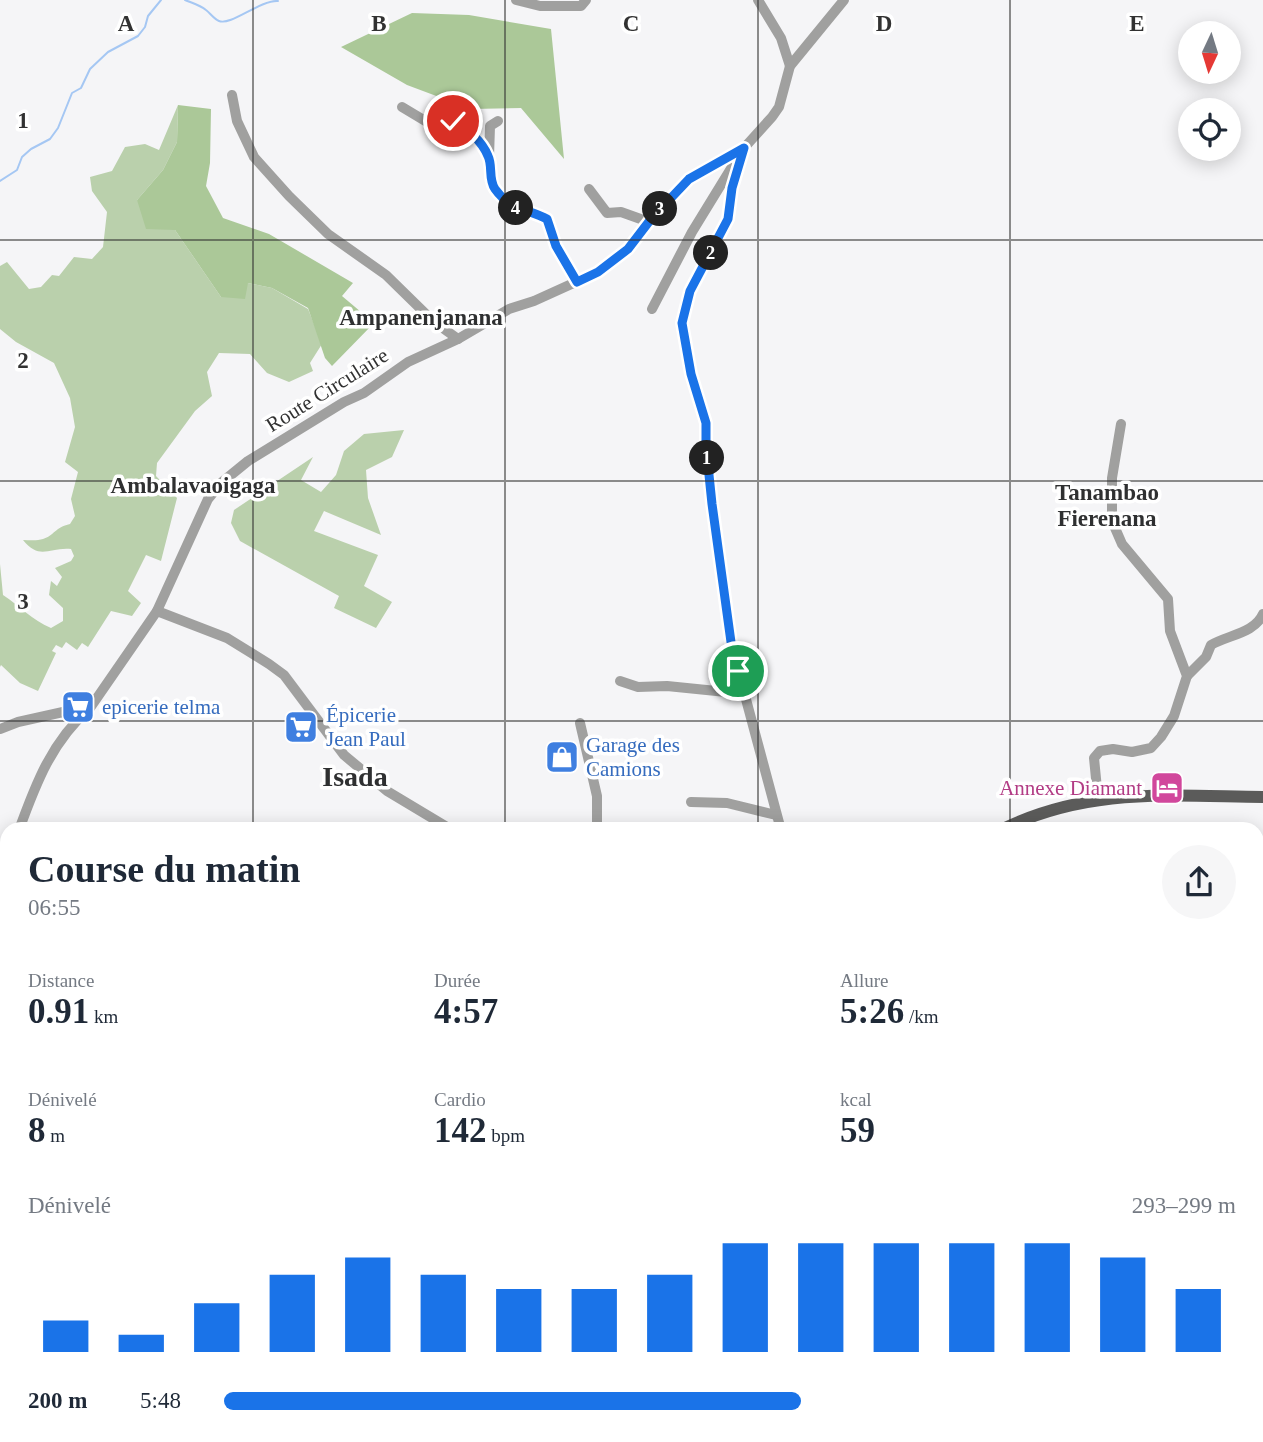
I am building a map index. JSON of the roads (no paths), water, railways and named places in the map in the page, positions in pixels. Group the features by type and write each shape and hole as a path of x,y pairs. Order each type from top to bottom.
{"main road":[{"path":"1017,822 1029,816 1098,799 1136,796 1263,797"}],"street":[{"path":"516,0 540,6 581,6 586,0"},
{"path":"758,0 781,38 790,66"},
{"name":"Route Circulaire","path":"22,822 39,775 76,721 90,708 157,611 208,499 221,483 248,461 344,402 364,393 408,362 458,339 509,309 534,301 598,272 628,249 689,179 744,148 779,107 790,66 844,0"},
{"path":"232,95 237,121 254,157 289,196 328,234 386,275 433,321 458,339"},
{"path":"402,107 427,122 453,121 467,128 489,157"},
{"path":"498,121 490,126 489,157 493,187 514,208 533,212 547,219 556,246 577,282"},
{"path":"652,309 692,232 744,148"},
{"path":"744,148 732,188 728,219 690,291 682,323 691,374 706,423 706,446 723,594 732,647 778,822"},
{"path":"589,188 607,213 621,212 649,222"},
{"path":"1121,424 1112,478 1112,521 1122,544 1168,599 1170,631 1187,676"},
{"path":"157,611 227,638 284,675 344,755 387,791 439,822"},
{"path":"1098,799 1094,758 1100,751 1113,749 1132,752 1151,748 1174,716 1187,676 1206,657 1211,645 1254,626 1263,614"},
{"path":"620,681 638,687 667,686 746,694"},
{"path":"0,729 63,712 76,721"},
{"path":"580,723 597,796 597,822"},
{"path":"691,802 727,803 776,815"}],"waterway":[{"path":"0,181 17,170 22,157 31,149 50,139 58,128 72,93 81,88 90,69 108,52 138,36 145,27 148,16 161,0"},
{"path":"185,0 204,8 217,20 224,22 263,4 278,1"}],"place":[{"name":"epicerie telma","path":"78,707"},
{"name":"Épicerie Jean Paul","path":"301,727"},
{"name":"Garage des Camions","path":"562,757"},
{"name":"Annexe Diamant","path":"1167,788"}],"district":[{"name":"Ampanenjanana","path":"421,317"},
{"name":"Ambalavaoigaga","path":"193,485"},
{"name":"Tanambao Fierenana","path":"1107,505"},
{"name":"Isada","path":"355,776"}]}
